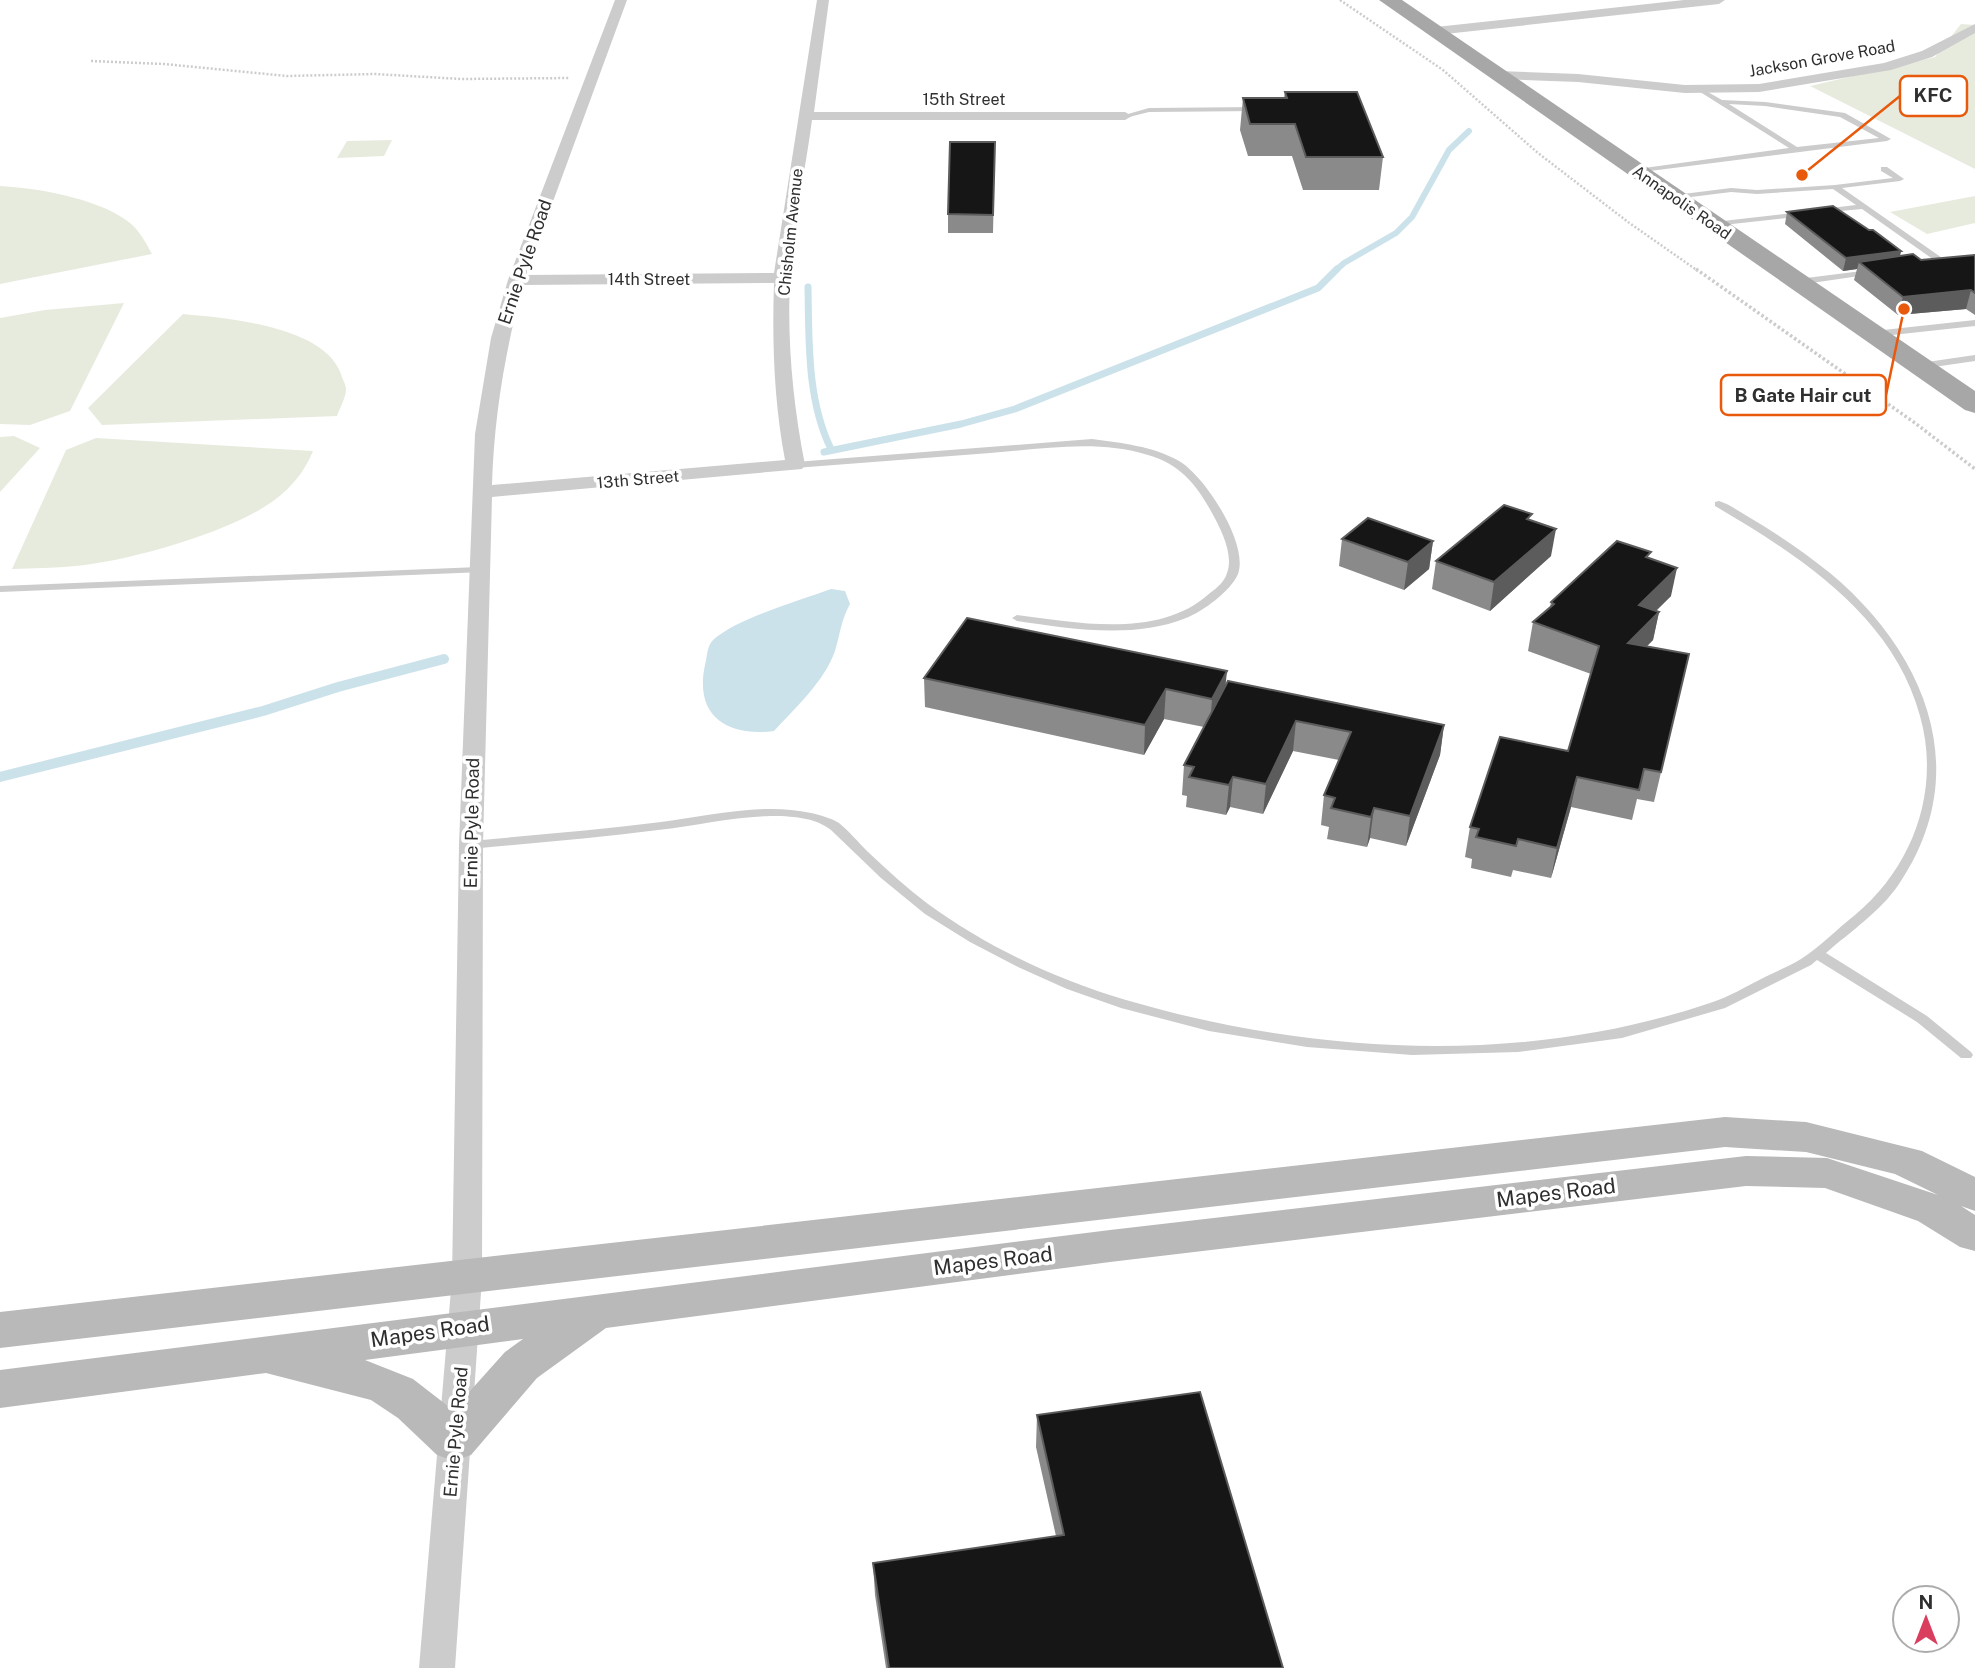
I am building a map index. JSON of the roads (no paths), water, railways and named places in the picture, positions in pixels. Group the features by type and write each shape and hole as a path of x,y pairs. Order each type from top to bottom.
{"main road":[{"name":"Annapolis Road","path":"1389,0 1975,404"}],"street":[{"name":"Ernie Pyle Road","path":"437,1668 454,1441 466,1327 471,845 484,434 492,378 516,280 621,0"},
{"name":"Chisholm Avenue","path":"795,465 784,397 782,278 823,0"},
{"path":"1436,31 1719,0"},
{"name":"Jackson Grove Road","path":"1499,75 1578,78 1699,89 1759,88 1886,67 1927,54 1975,28"},
{"name":"15th Street","path":"804,116 1125,116"},
{"name":"14th Street","path":"516,280 782,278"},
{"name":"13th Street","path":"481,492 795,465"},
{"path":"0,1330 1725,1132 1806,1137 1907,1162 1975,1195"},
{"name":"Mapes Road","path":"0,1389 466,1327 1746,1171 1828,1173 1933,1210 1975,1235"},
{"path":"258,1355 351,1375 387,1387 422,1410 454,1441 521,1364 598,1311"}],"lane":[{"path":"1699,89 1796,149"},
{"path":"1637,171 1886,139 1842,115 1765,104 1719,102"},
{"path":"1125,116 1149,110 1272,109"},
{"path":"1675,197 1731,190 1835,187 1900,179 1884,169"},
{"path":"1835,187 1942,262 1928,264"},
{"path":"1714,223 1864,206"},
{"path":"1798,282 1875,271"},
{"path":"1874,334 1975,323"},
{"path":"1920,366 1975,358"},
{"path":"795,465 1091,442 1139,449 1163,457 1183,467 1208,495 1235,562 1233,575 1199,607 1168,620 1133,625 1091,627 1017,618"},
{"path":"471,845 741,816 799,814 832,824 904,892 947,922 1019,962 1121,1003 1206,1027 1359,1049 1450,1051 1503,1049 1590,1038 1641,1028 1710,1007 1762,986 1818,954 1866,916 1908,863 1925,827 1934,770 1925,711 1896,653 1858,605 1797,552 1719,504"},
{"path":"0,589 479,570"},
{"path":"1818,954 1922,1019 1966,1055"}],"water":[{"path":"831,589 845,591 850,604 830,662 808,694 774,731 742,730 718,719 705,698 703,683 708,652 713,640 752,617"}],"waterway":[{"path":"1335,271 1396,233 1412,217 1449,150 1469,131"},
{"path":"824,452 961,424 1015,409 1318,288 1335,271"},
{"path":"808,287 813,390 817,411 831,449"},
{"path":"0,777 263,711 338,687 444,659"}],"place":[{"name":"KFC","path":"1802,175"},
{"name":"B Gate Hair cut","path":"1904,309"}]}
